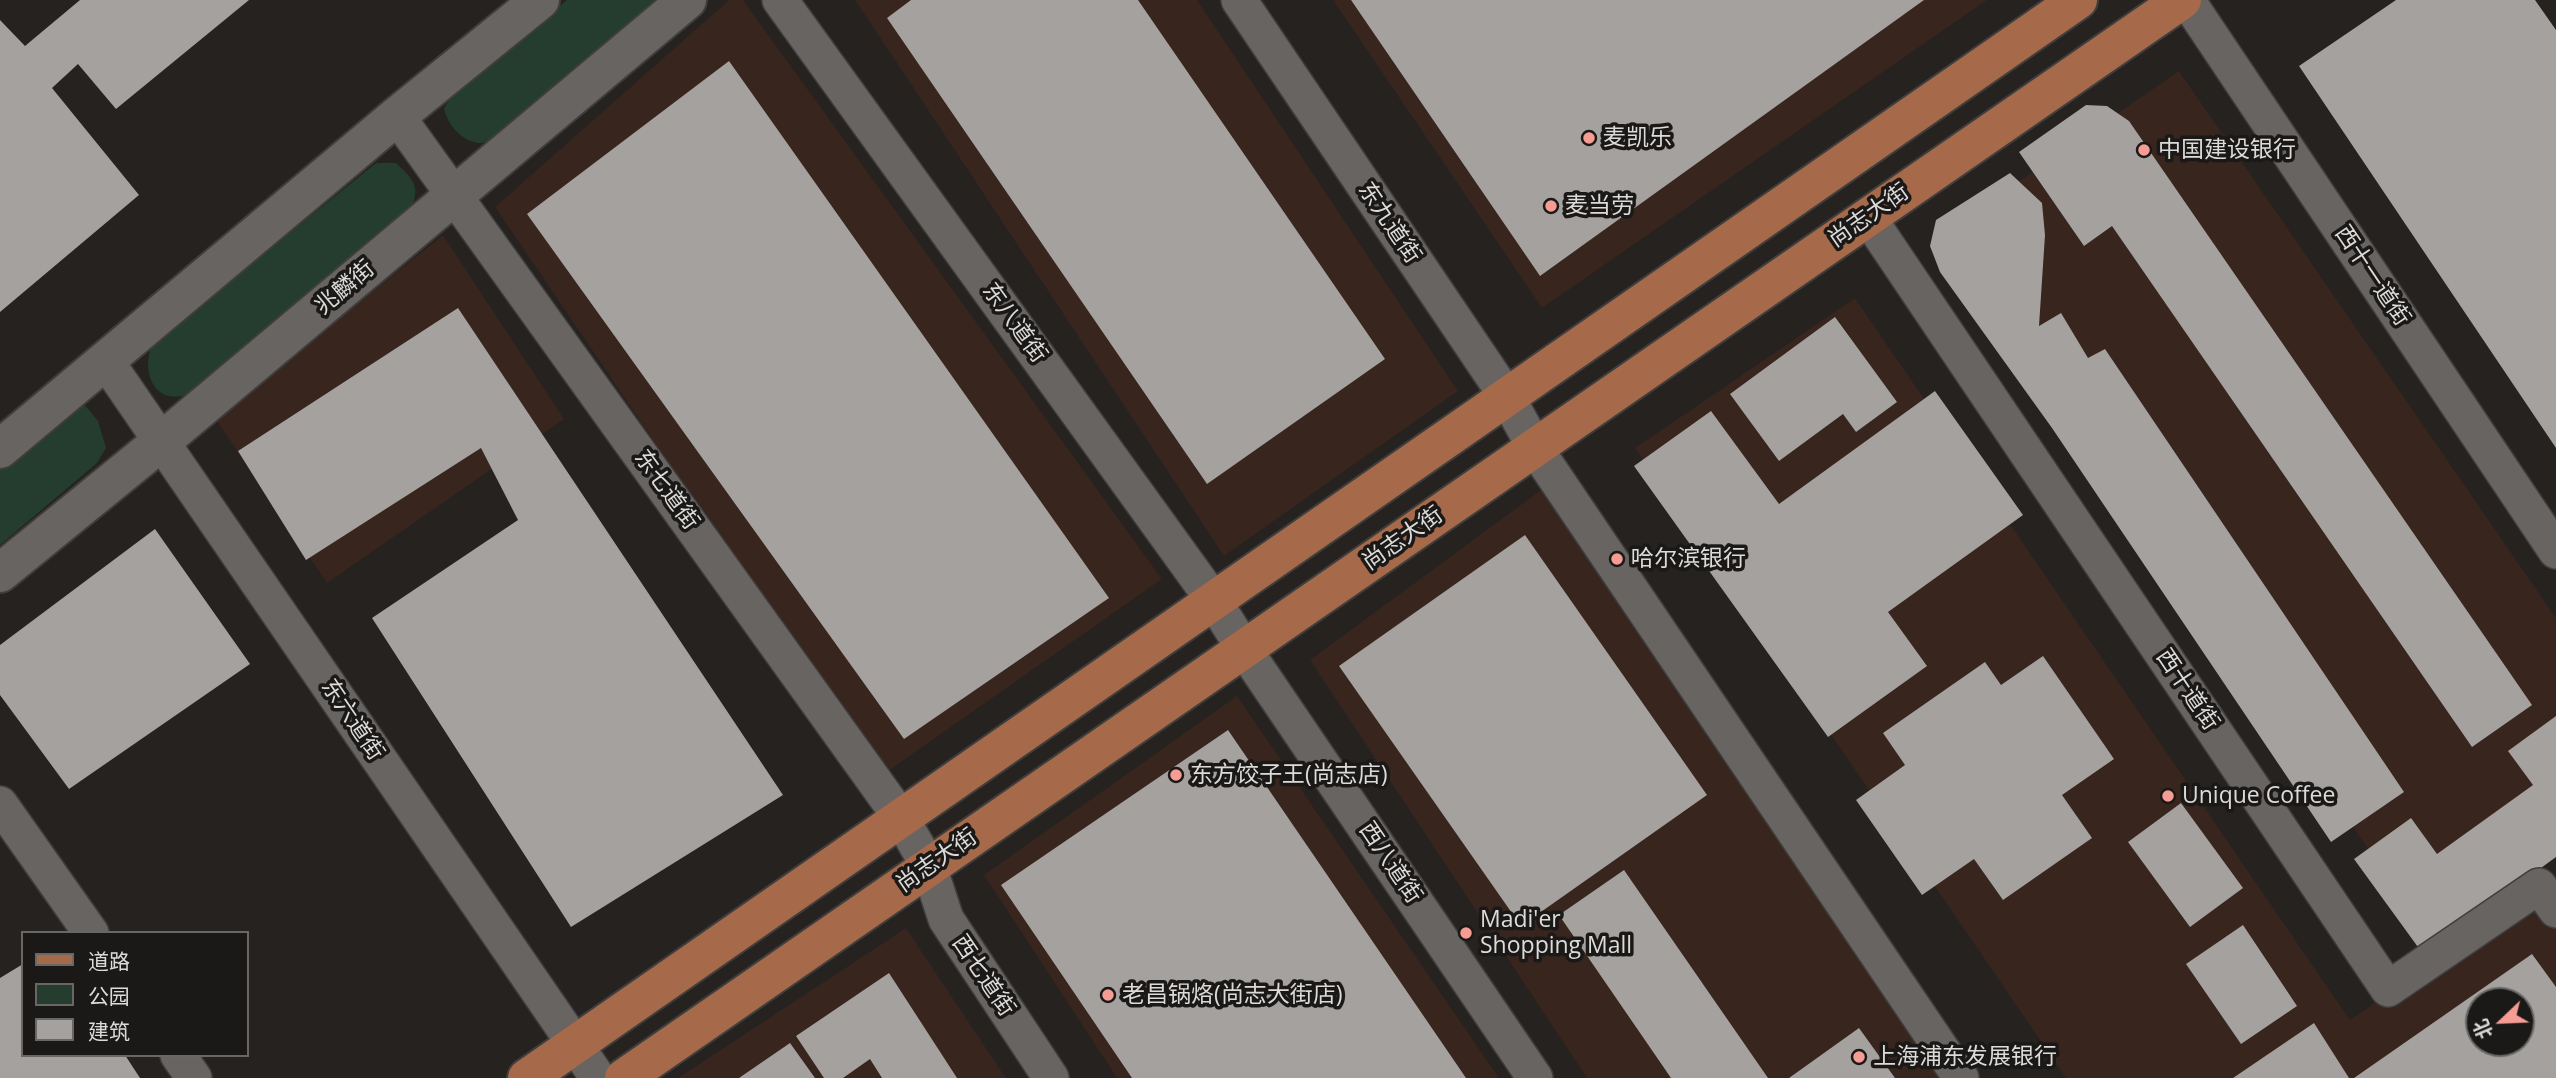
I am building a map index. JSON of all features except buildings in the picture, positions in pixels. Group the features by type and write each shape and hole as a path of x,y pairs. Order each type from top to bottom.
{"main road":[{"path":"0,449 397,116 540,0"},
{"name":"兆麟街","path":"0,573 456,196 687,0"},
{"path":"527,1078 2078,0"},
{"name":"尚志大街","path":"624,1078 2185,0"}],"street":[{"name":"东八道街","path":"780,0 1214,601 1244,649"},
{"name":"东九道街","path":"1239,0 1507,397 1535,448 1961,1078"},
{"name":"西十一道街","path":"2185,0 2556,551"},
{"name":"东七道街","path":"397,116 901,818 929,867"},
{"name":"西十道街","path":"1868,217 2388,989 2539,887 2556,910"},
{"name":"东六道街","path":"106,362 598,1078"},
{"name":"西八道街","path":"1244,649 1535,1078"},
{"path":"0,804 90,931"},
{"name":"西七道街","path":"929,867 946,919 1051,1078"},
{"path":"179,1057 194,1078"}],"shaded area":[{"path":"729,0 743,0 1162,579 881,776 495,207"},
{"path":"855,0 1197,0 1458,391 1224,556"},
{"name":"麦凯乐","path":"1333,0 1987,0 1542,308"},
{"path":"2179,71 2556,618 2556,834 2422,927 1944,233"},
{"path":"443,235 564,419 327,583 215,418"},
{"path":"1855,298 2350,1020 2537,892 2556,920 2556,1078 2066,1078 1635,448"},
{"path":"1541,490 1939,1078 1587,1078 1310,660"},
{"path":"1237,696 1499,1078 1117,1078 984,875"},
{"path":"906,928 1006,1078 678,1078"}],"green space":[{"path":"567,0 665,0 503,138 479,143 466,139 452,126 444,108 458,87"},
{"path":"376,163 396,163 411,179 415,194 411,209 212,379 181,396 162,394 151,380 149,372 148,362 153,344"},
{"path":"84,404 98,421 106,448 97,463 0,545 0,469 50,426"}],"place":[{"name":"麦凯乐","path":"1589,138"},
{"name":"中国建设银行","path":"2144,150"},
{"name":"麦当劳","path":"1551,206"},
{"name":"哈尔滨银行","path":"1617,559"},
{"name":"东方饺子王(尚志店)","path":"1176,775"},
{"name":"Unique Coffee","path":"2168,796"},
{"name":"Madi'er Shopping Mall","path":"1466,933"},
{"name":"老昌锅烙(尚志大街店)","path":"1108,995"},
{"name":"上海浦东发展银行","path":"1859,1057"}]}
